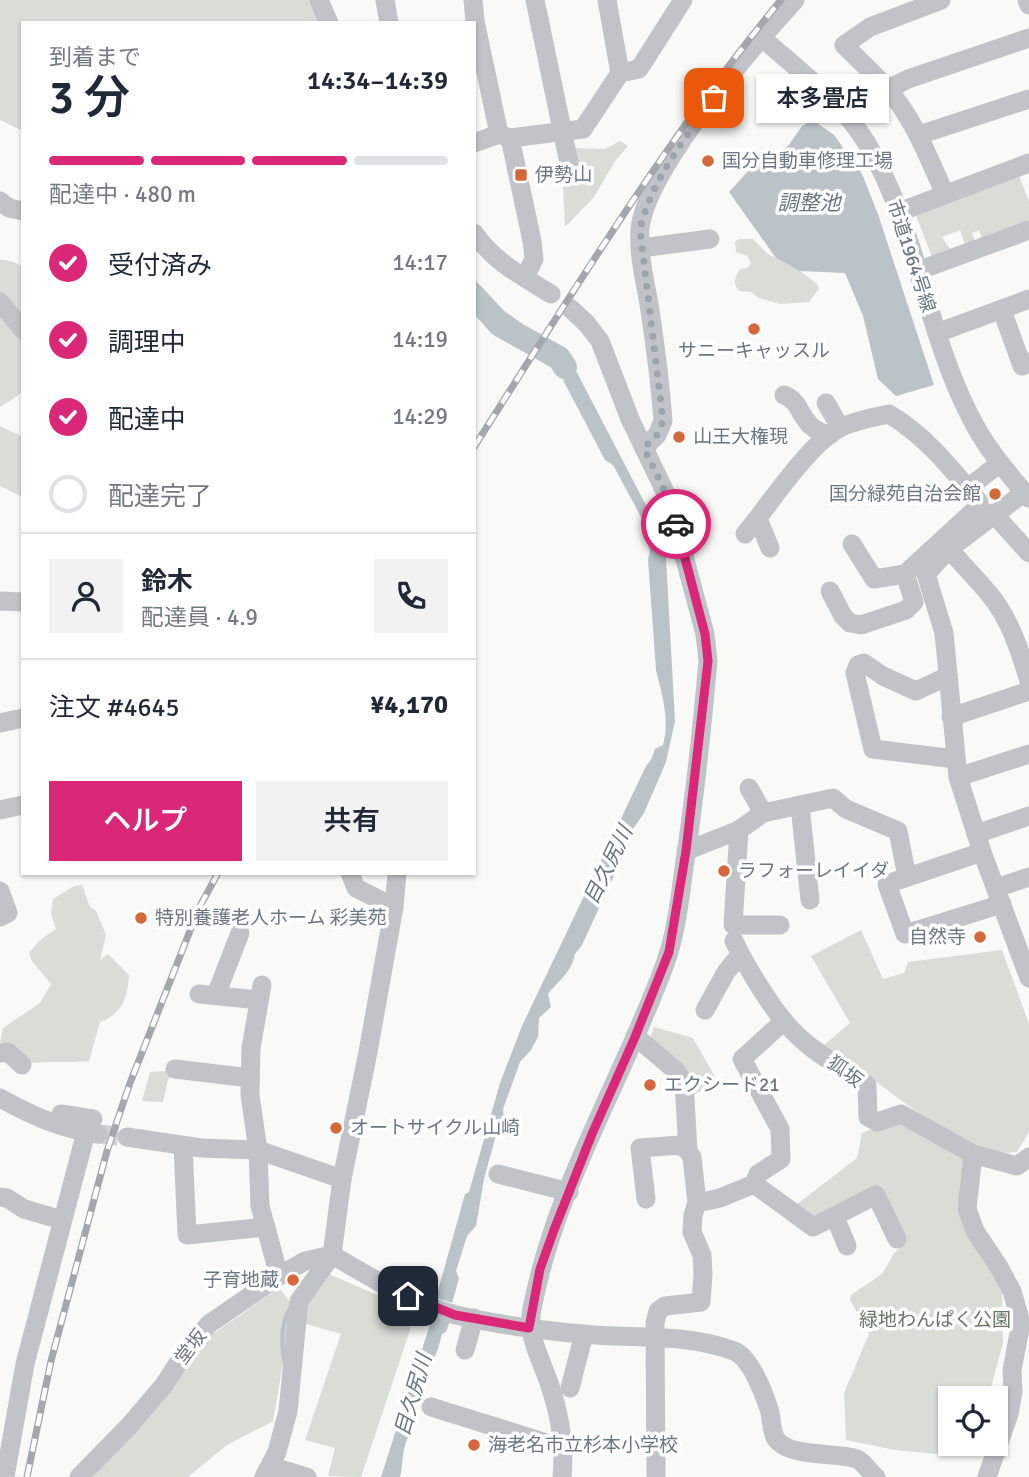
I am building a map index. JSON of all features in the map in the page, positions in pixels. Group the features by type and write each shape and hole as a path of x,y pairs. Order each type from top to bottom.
{"street":[{"path":"319,0 328,21"},
{"path":"385,0 389,21"},
{"path":"473,0 475,21"},
{"path":"535,0 569,163"},
{"path":"476,143 504,136 583,129 620,73 607,0"},
{"path":"620,73 639,69 683,0"},
{"path":"644,448 657,435 663,421 641,248 640,230 648,203 669,163 714,98 761,37 795,0"},
{"path":"941,0 908,5 844,45 888,89 919,135 944,194"},
{"path":"1027,0 1029,5"},
{"path":"476,25 532,241 534,259 525,277"},
{"name":"市道1964号線","path":"761,37 855,126 872,153 899,212 937,333 970,418 1000,463 1027,495"},
{"path":"888,89 908,79 1029,38"},
{"path":"919,135 1029,99"},
{"path":"899,212 1029,163"},
{"path":"0,201 9,208 21,211"},
{"path":"916,271 1029,230"},
{"path":"476,236 485,249 503,265 551,294"},
{"path":"641,248 710,239"},
{"path":"937,333 1029,299"},
{"path":"0,302 21,328"},
{"path":"562,1477 562,1427 529,1328 540,1269 592,1134 669,952 686,851 707,676 707,647 697,600 669,500 644,448 600,341 570,308"},
{"path":"1002,310 1026,364"},
{"path":"784,395 794,401 805,421 813,428 835,431 889,414 940,453 979,502 979,506 905,574 874,579 852,544"},
{"path":"826,403 835,431"},
{"path":"745,534 796,471 835,431"},
{"path":"968,488 1000,463"},
{"path":"1027,495 993,513 949,549 926,574 944,633 957,768 979,843 999,896 1023,943 1029,978"},
{"path":"993,513 1029,553"},
{"path":"758,519 770,548"},
{"path":"949,549 992,596 1021,653 1029,681"},
{"path":"830,591 850,624 861,625 906,610 914,602 905,574"},
{"path":"948,677 916,691 883,677 864,663 858,665 855,673 873,749 957,768 1029,754"},
{"path":"951,717 1029,691"},
{"path":"0,723 21,718"},
{"path":"748,788 763,813"},
{"path":"686,851 739,830 763,813 833,798 846,809 898,831 907,877"},
{"path":"0,810 21,805"},
{"path":"800,806 810,900"},
{"path":"1029,816 979,843 887,884 905,934 999,896 1029,877"},
{"path":"705,1010 726,972 736,940 739,830"},
{"path":"351,875 356,888 394,907"},
{"path":"307,1477 267,1471 277,1452 288,1411 299,1301 332,1255 342,1179 368,1052 394,907 397,875"},
{"path":"0,891 8,913 0,917"},
{"path":"736,940 780,925"},
{"path":"234,938 207,995 260,992 251,1048 250,1078 258,1150 260,1206 279,1276"},
{"name":"狐坂","path":"736,940 784,1021 808,1045 867,1085 868,1117 877,1122 901,1114 973,1154 1017,1166 1029,1157"},
{"path":"697,1203 720,1198 754,1184 758,1174 781,1158 780,1129 742,1059 784,1021"},
{"path":"635,1037 675,1070 684,1083 688,1151"},
{"path":"0,1053 8,1052 22,1065"},
{"path":"175,1069 250,1078"},
{"path":"0,1098 45,1122 93,1128 62,1220 25,1364 8,1414 5,1477"},
{"path":"127,1137 183,1146 258,1150 342,1179"},
{"path":"646,1199 639,1148 680,1145 692,1157 697,1203 692,1232 702,1255 703,1290 701,1302 665,1307 658,1311 655,1339 656,1477"},
{"path":"183,1146 187,1235 266,1227"},
{"path":"973,1154 967,1209 975,1231 1012,1291 1024,1338 1013,1370 1009,1414 987,1477"},
{"path":"498,1174 569,1192"},
{"path":"754,1184 813,1227 876,1195 897,1239"},
{"path":"0,1197 7,1198 24,1209 62,1220"},
{"path":"835,1217 847,1247"},
{"path":"332,1255 392,1289 465,1316 529,1328 584,1334 699,1340 737,1352 744,1357 769,1408 774,1437 782,1445 796,1450 860,1460 876,1477"},
{"name":"堂坂","path":"79,1477 129,1426 164,1385 186,1351 209,1324 305,1261 332,1255"},
{"path":"465,1316 465,1350"},
{"path":"570,1388 584,1334"},
{"path":"431,1407 563,1448"}],"green space":[{"path":"0,0 313,0 323,21 21,21 21,130 0,120"},
{"path":"620,141 628,146 615,161 594,197 565,227 562,164 573,148 605,149"},
{"path":"1018,173 1029,201 1029,223 983,241 979,230 972,233 976,243 966,247 960,230 942,237 952,252 933,259 915,213"},
{"path":"739,239 753,239 768,254 795,267 817,284 819,289 809,302 780,304 759,298 751,292 739,291 736,278 740,269 748,268 751,263 747,256 736,252 735,242"},
{"path":"0,260 6,260 21,266 21,393 0,407"},
{"path":"0,426 21,436 21,496 0,486"},
{"path":"82,885 90,907 96,911 106,935 100,960 108,954 129,975 125,997 114,1015 100,1022 89,1061 30,1063 0,1042 3,1028 40,1003 51,984 32,961 29,953 40,940 56,929 51,914 53,899 74,886"},
{"path":"861,930 883,979 904,973 908,962 1002,950 1029,1024 1029,1132 1017,1152 985,1148 947,1130 822,1047 850,1023 811,956"},
{"path":"654,1027 693,1038 718,1082 693,1095 650,1038"},
{"path":"150,1072 175,1073 168,1080 163,1102 142,1101"},
{"name":"緑地わんぱく公園","path":"900,1118 963,1157 962,1212 1002,1290 1003,1343 991,1386 938,1386 938,1454 895,1450 846,1440 844,1393 869,1334 850,1300 851,1295 882,1274 893,1255 905,1242 877,1189 809,1218 796,1205 857,1158 862,1133"},
{"path":"329,1274 416,1312 361,1477 328,1476 335,1448 305,1440 341,1334 303,1323 304,1307"},
{"path":"279,1288 293,1306 273,1421 227,1445 188,1477 92,1477 213,1334"}],"water":[{"name":"調整池","path":"813,120 834,135 862,174 878,214 934,385 896,396 878,379 863,316 845,273 800,271 776,258 729,192 750,169 788,146 802,126"},
{"path":"476,281 503,310 528,328 519,345 476,308"},
{"path":"545,341 564,353 572,363 650,513 663,546 666,558 675,721 666,762 644,813 633,829 631,839 571,966 548,994 551,1007 539,1018 538,1037 520,1062 503,1109 504,1119 499,1124 484,1179 476,1226 467,1236 456,1271 459,1278 452,1303 436,1298 500,1083 522,1026 646,766 655,749 663,745 666,726 656,670 648,559 650,552 645,534 647,528 613,465 605,460 563,380 566,377 564,372 537,354"},
{"path":"434,1312 451,1318 423,1384 426,1392 417,1404 417,1415 409,1425 411,1433 404,1449 400,1477 381,1477"}],"waterway":[{"name":"目久尻川","path":"476,298 500,325 559,358 565,367"},
{"path":"285,1363 283,1334 291,1307"}],"tunnel":[{"path":"99,1134 127,1137"}],"railway":[{"path":"476,444 583,275 659,162 781,0"},
{"path":"27,1477 51,1361 107,1151 130,1083 199,908 217,875"}],"way so far":[{"path":"676,524 669,500 644,448 657,435 663,421 640,230 656,186 678,148 714,98"}],"place":[{"name":"本多畳店","path":"714,98"},
{"name":"国分自動車修理工場","path":"708,161"},
{"name":"伊勢山","path":"521,175"},
{"name":"サニーキャッスル","path":"754,329"},
{"name":"山王大権現","path":"679,437"},
{"name":"国分緑苑自治会館","path":"995,494"},
{"name":"ラフォーレイイダ","path":"724,871"},
{"name":"特別養護老人ホーム 彩美苑","path":"141,918"},
{"name":"自然寺","path":"980,937"},
{"name":"エクシード21","path":"650,1085"},
{"name":"オートサイクル山崎","path":"336,1128"},
{"name":"子育地蔵","path":"293,1280"},
{"name":"海老名市立杉本小学校","path":"474,1445"}],"route":[{"path":"408,1296 455,1315 529,1328 540,1269 554,1230 665,965 675,930 708,661 705,634 676,524"}]}
